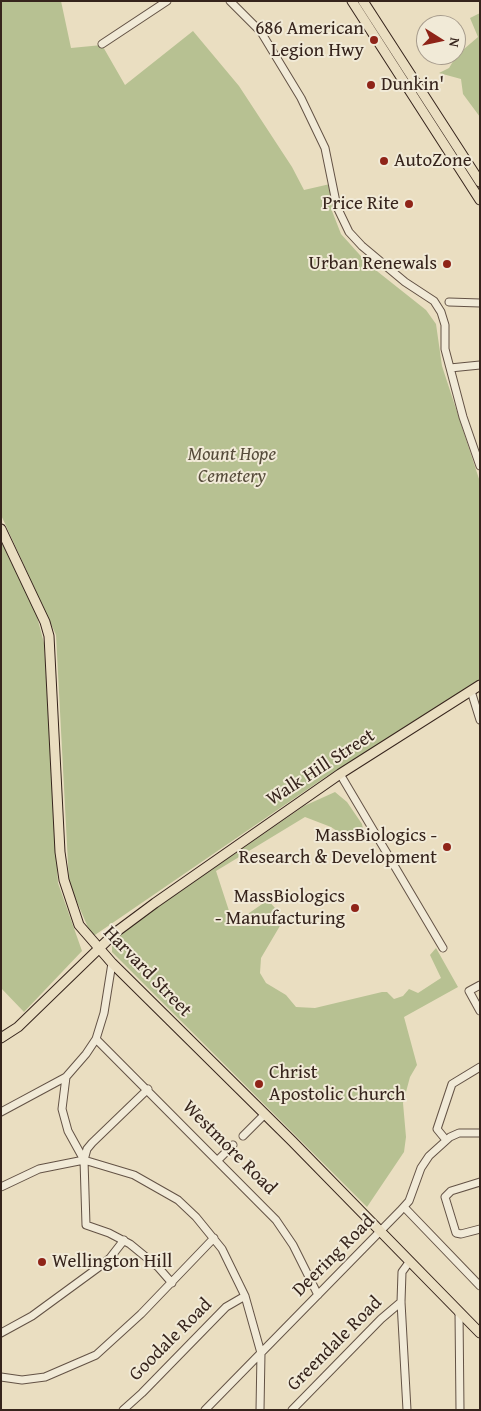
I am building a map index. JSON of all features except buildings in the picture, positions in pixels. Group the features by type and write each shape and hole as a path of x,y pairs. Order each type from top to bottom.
{"main road":[{"path":"352,1 480,200"},
{"path":"364,1 480,182"},
{"path":"406,84 414,79"},
{"name":"Harvard Street","path":"1,529 45,622 51,654 58,820 64,880 79,925 112,963 265,1114 480,1333"},
{"name":"Walk Hill Street","path":"1,1038 18,1027 116,932 155,903 340,774 480,685"}],"street":[{"path":"102,44 167,1"},
{"path":"230,1 260,32 301,98 325,148 338,207 349,232 362,246 405,282 434,301 441,312 445,325 445,348 450,368 464,422 480,466"},
{"path":"449,302 480,303"},
{"path":"450,368 480,365"},
{"path":"471,690 480,720"},
{"path":"340,774 444,948"},
{"path":"1,1112 66,1077 96,1039 104,1013 112,963"},
{"path":"480,985 469,991 480,1011"},
{"name":"Westmore Road","path":"96,1039 148,1089 276,1220 293,1245 318,1295"},
{"path":"446,1140 437,1129 452,1084 480,1067"},
{"path":"66,1077 62,1108 64,1120 84,1160"},
{"path":"148,1089 87,1149 84,1160 86,1225 124,1240 151,1260 172,1283"},
{"path":"243,1136 265,1114"},
{"name":"Deering Road","path":"205,1410 409,1202 421,1168 429,1156 446,1140 459,1133 480,1133"},
{"path":"218,1160 233,1145"},
{"path":"1,1187 39,1169 84,1160 134,1175 178,1200 214,1238 236,1274 245,1296 261,1353 260,1410"},
{"path":"480,1182 451,1191 445,1196 456,1233 461,1234 480,1229"},
{"path":"404,1207 480,1286"},
{"path":"1,1377 22,1380 45,1377 96,1355 172,1283 214,1238"},
{"path":"1,1333 32,1316 110,1258 124,1240"},
{"path":"407,1410 401,1302 402,1272 410,1261"},
{"name":"Goodale Road","path":"123,1410 226,1307 245,1296"},
{"name":"Greendale Road","path":"292,1410 381,1319 401,1302"},
{"path":"459,1312 460,1410"}],"green space":[{"name":"Mount Hope Cemetery","path":"1,1 61,1 71,48 102,45 125,85 193,31 239,86 292,167 304,190 330,184 332,211 341,234 368,264 426,310 436,324 442,366 480,482 480,679 324,778 92,937 69,883 56,635 1,515"},
{"path":"480,13 480,117 463,94 461,79 439,73 451,65 466,65 466,47 478,37 470,18"},
{"path":"1,541 36,613 44,643 58,883 82,951 24,1012 1,988"},
{"path":"335,792 347,802 362,824 364,834 361,837 340,833 331,827 305,817 216,871 231,917 239,920 268,900 284,919 261,958 260,973 266,983 286,995 296,1007 315,1008 382,992 387,992 394,999 403,996 409,989 418,993 441,978 430,955 436,948 458,987 404,1017 417,1065 410,1077 403,1103 406,1137 404,1152 367,1207 112,952 112,939 304,806"}],"place":[{"name":"686 American Legion Hwy","path":"374,40"},
{"name":"Dunkin'","path":"371,85"},
{"name":"AutoZone","path":"384,161"},
{"name":"Price Rite","path":"409,204"},
{"name":"Urban Renewals","path":"447,264"},
{"name":"MassBiologics - Research & Development","path":"447,847"},
{"name":"MassBiologics - Manufacturing","path":"355,908"},
{"name":"Christ Apostolic Church","path":"259,1084"},
{"name":"Wellington Hill","path":"42,1262"}]}
